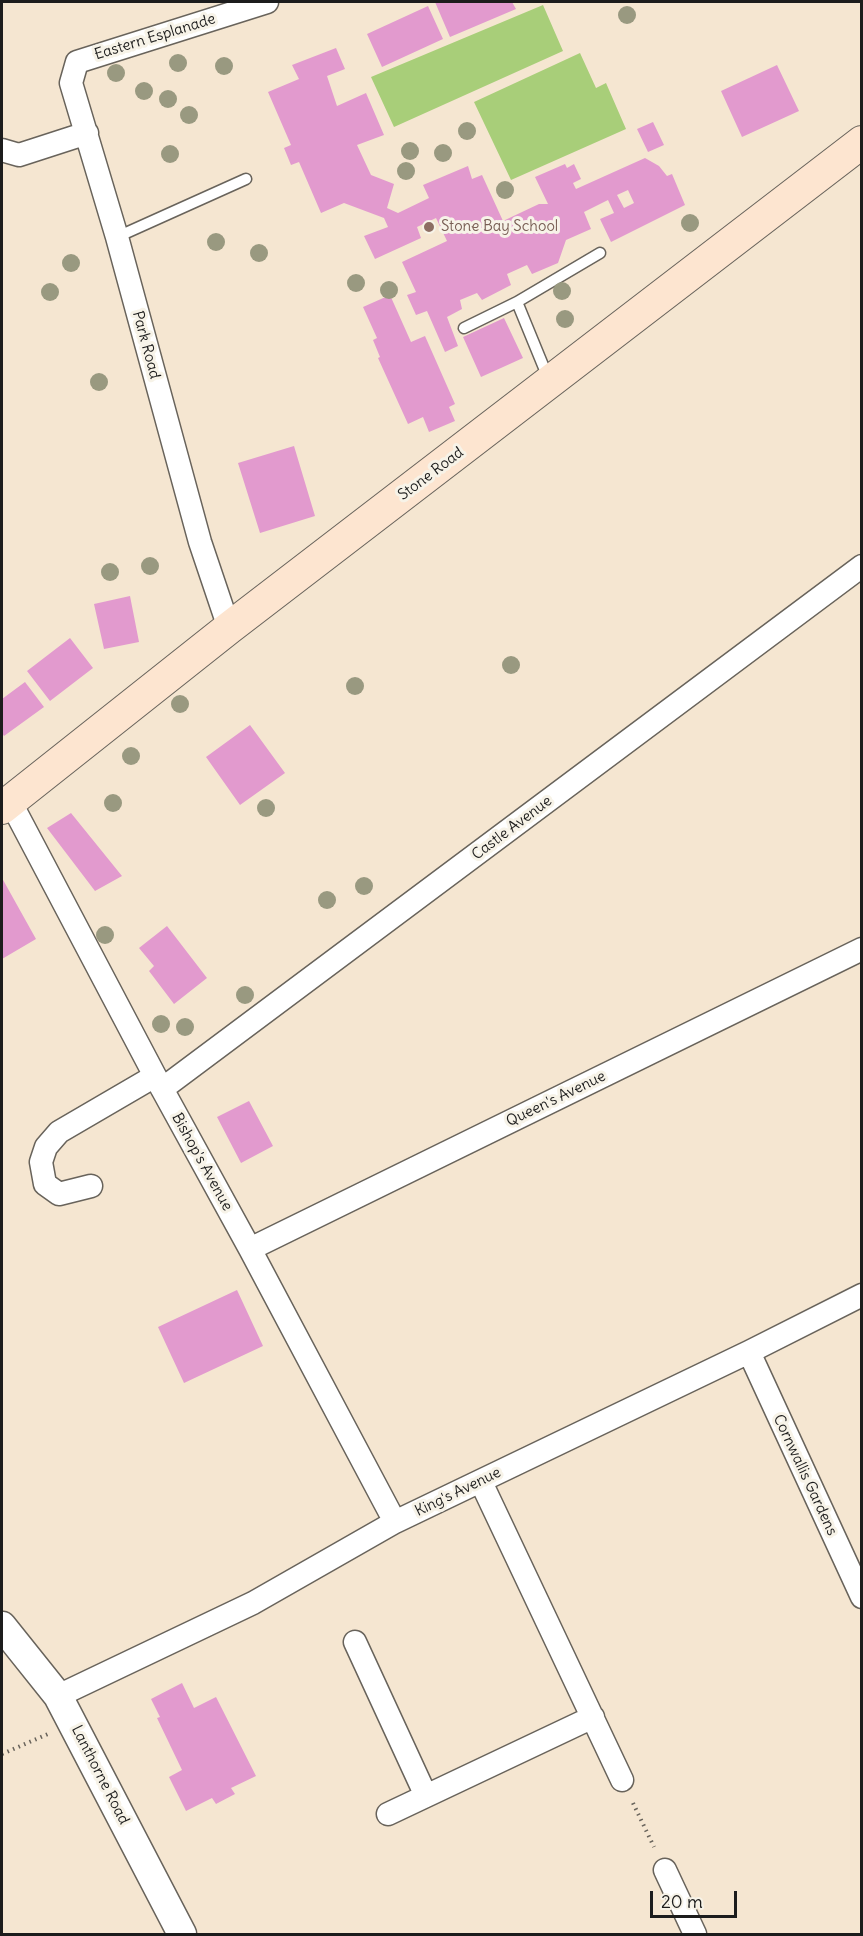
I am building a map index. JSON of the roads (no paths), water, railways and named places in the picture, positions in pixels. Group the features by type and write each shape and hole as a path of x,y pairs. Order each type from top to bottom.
{"main road":[{"name":"Stone Road","path":"6,804 228,628 861,142"}],"street":[{"name":"Eastern Esplanade","path":"78,62 267,2"},
{"name":"Park Road","path":"78,62 71,83 117,237 200,542 228,628"},
{"path":"2,150 19,155 87,134"},
{"name":"Castle Avenue","path":"91,1186 59,1194 45,1184 41,1162 46,1147 59,1132 158,1083 861,566"},
{"name":"Bishop's Avenue","path":"6,804 250,1249 395,1522"},
{"name":"Queen's Avenue","path":"250,1249 861,949"},
{"name":"King's Avenue","path":"58,1696 253,1603 395,1522 749,1352 861,1295"},
{"name":"Cornwallis Gardens","path":"749,1352 861,1597"},
{"path":"482,1482 622,1779"},
{"name":"Lanthorne Road","path":"2,1626 58,1696 74,1723 182,1935"},
{"path":"355,1642 426,1796"},
{"path":"388,1814 593,1717"},
{"path":"665,1870 687,1932"}],"lane":[{"path":"117,237 246,179"},
{"path":"464,328 517,302 600,253"},
{"path":"517,302 550,383"}],"place":[{"name":"Stone Bay School","path":"429,227"}]}
